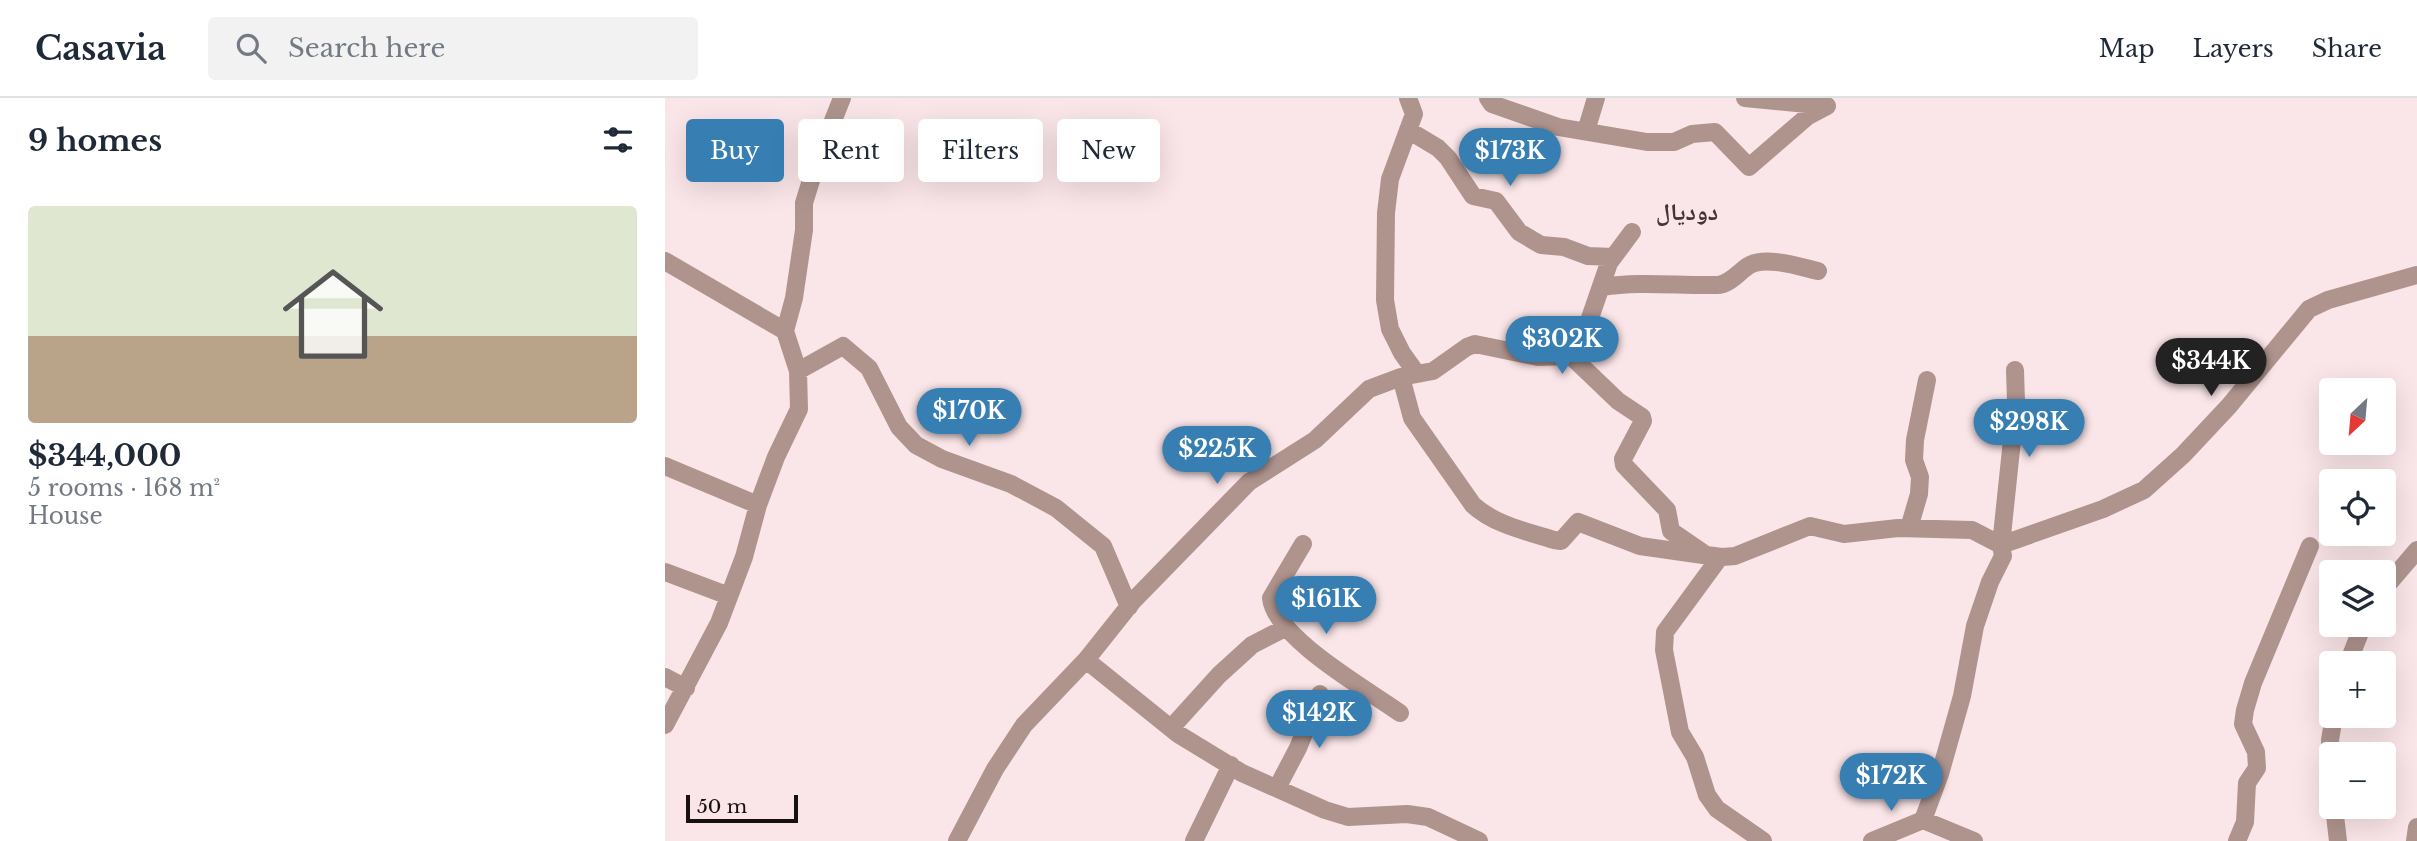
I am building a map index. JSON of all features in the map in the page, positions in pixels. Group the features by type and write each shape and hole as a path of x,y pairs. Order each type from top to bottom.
{"street":[{"path":"665,725 719,623 744,557 758,505 776,457 799,409 798,371 785,331 794,298 804,230 804,203 842,98"},
{"path":"1408,98 1414,114 1390,179 1387,202 1385,300 1390,329 1402,353 1409,376 1412,418 1473,505 1482,513 1507,525 1554,540 1561,541 1578,522 1640,546 1713,556 1735,556 1810,526 1843,534 1909,528 1972,530 2001,545 2103,509 2144,489 2183,456 2229,407 2309,309 2328,300 2417,275"},
{"path":"1487,98 1492,104 1558,127 1664,143 1692,134 1715,132 1749,167 1808,116 1827,106 1745,98"},
{"path":"1586,131 1595,98"},
{"path":"1408,130 1443,153 1455,165 1473,196 1496,201 1519,232 1533,241 1541,245 1563,247 1588,256 1613,257"},
{"path":"957,841 995,769 1024,725 1086,660 1129,607 1249,482 1315,440 1369,389 1433,371 1467,346 1475,344 1538,357 1571,356 1580,347 1609,263 1632,232"},
{"path":"665,261 785,331"},
{"path":"1602,287 1650,283 1720,285 1739,276 1749,266 1764,263 1784,263 1818,271"},
{"path":"798,371 843,346 869,368 899,427 916,445 942,459 1023,490 1056,508 1103,547 1129,607"},
{"path":"1571,356 1618,401 1642,416 1643,421 1623,459 1624,465 1667,510 1671,531 1713,556"},
{"path":"1923,820 1940,774 1962,696 1975,626 1990,582 2003,556 2001,545 2016,401 2015,370"},
{"path":"1909,528 1919,494 1920,477 1914,460 1915,440 1927,380"},
{"path":"665,466 758,505"},
{"path":"1303,544 1271,598 1275,612 1285,628 1347,679 1400,713"},
{"path":"2237,841 2245,822 2248,783 2257,768 2256,751 2243,724 2245,710 2253,683 2310,545"},
{"path":"2396,575 2417,550"},
{"path":"1713,556 1665,632 1664,650 1680,732 1695,757 1707,795 1717,809 1763,841"},
{"path":"665,572 729,597"},
{"path":"1171,728 1219,675 1252,645 1285,628"},
{"path":"1086,660 1171,728 1231,765 1277,788 1325,810 1348,817 1407,814 1427,817 1479,841"},
{"path":"665,677 686,688"},
{"path":"1277,788 1298,748 1320,694"},
{"path":"1194,841 1231,765"},
{"path":"2335,819 2338,841"},
{"path":"1872,841 1923,820 1974,841"},
{"path":"2415,841 2417,827"}],"district":[{"name":"دودیال","path":"1687,212"}]}
